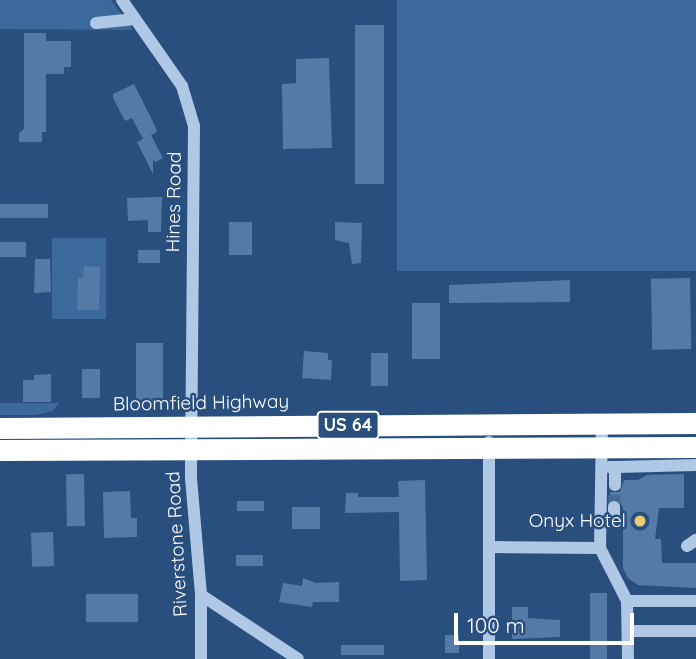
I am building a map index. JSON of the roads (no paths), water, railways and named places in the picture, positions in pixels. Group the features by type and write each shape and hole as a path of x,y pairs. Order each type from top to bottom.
{"highway":[{"name":"Bloomfield Highway","path":"0,428 696,423"},
{"name":"US 64","path":"0,450 489,448 602,457 696,447"}],"street":[{"name":"Hines Road","path":"122,0 182,86 194,127 193,426"},
{"path":"96,23 135,19"},
{"path":"489,659 490,424"},
{"path":"602,424 600,548 627,601 628,659"},
{"name":"Riverstone Road","path":"193,426 191,478 201,595 201,659"},
{"path":"602,457 615,467 696,465"},
{"path":"615,467 615,485"},
{"path":"600,520 614,520 614,507"},
{"path":"490,547 600,548"},
{"path":"201,595 298,659"},
{"path":"627,601 696,601"},
{"path":"628,631 696,631"}],"tunnel":[{"path":"614,507 615,485"}],"place":[{"name":"Onyx Hotel","path":"640,521"}]}
